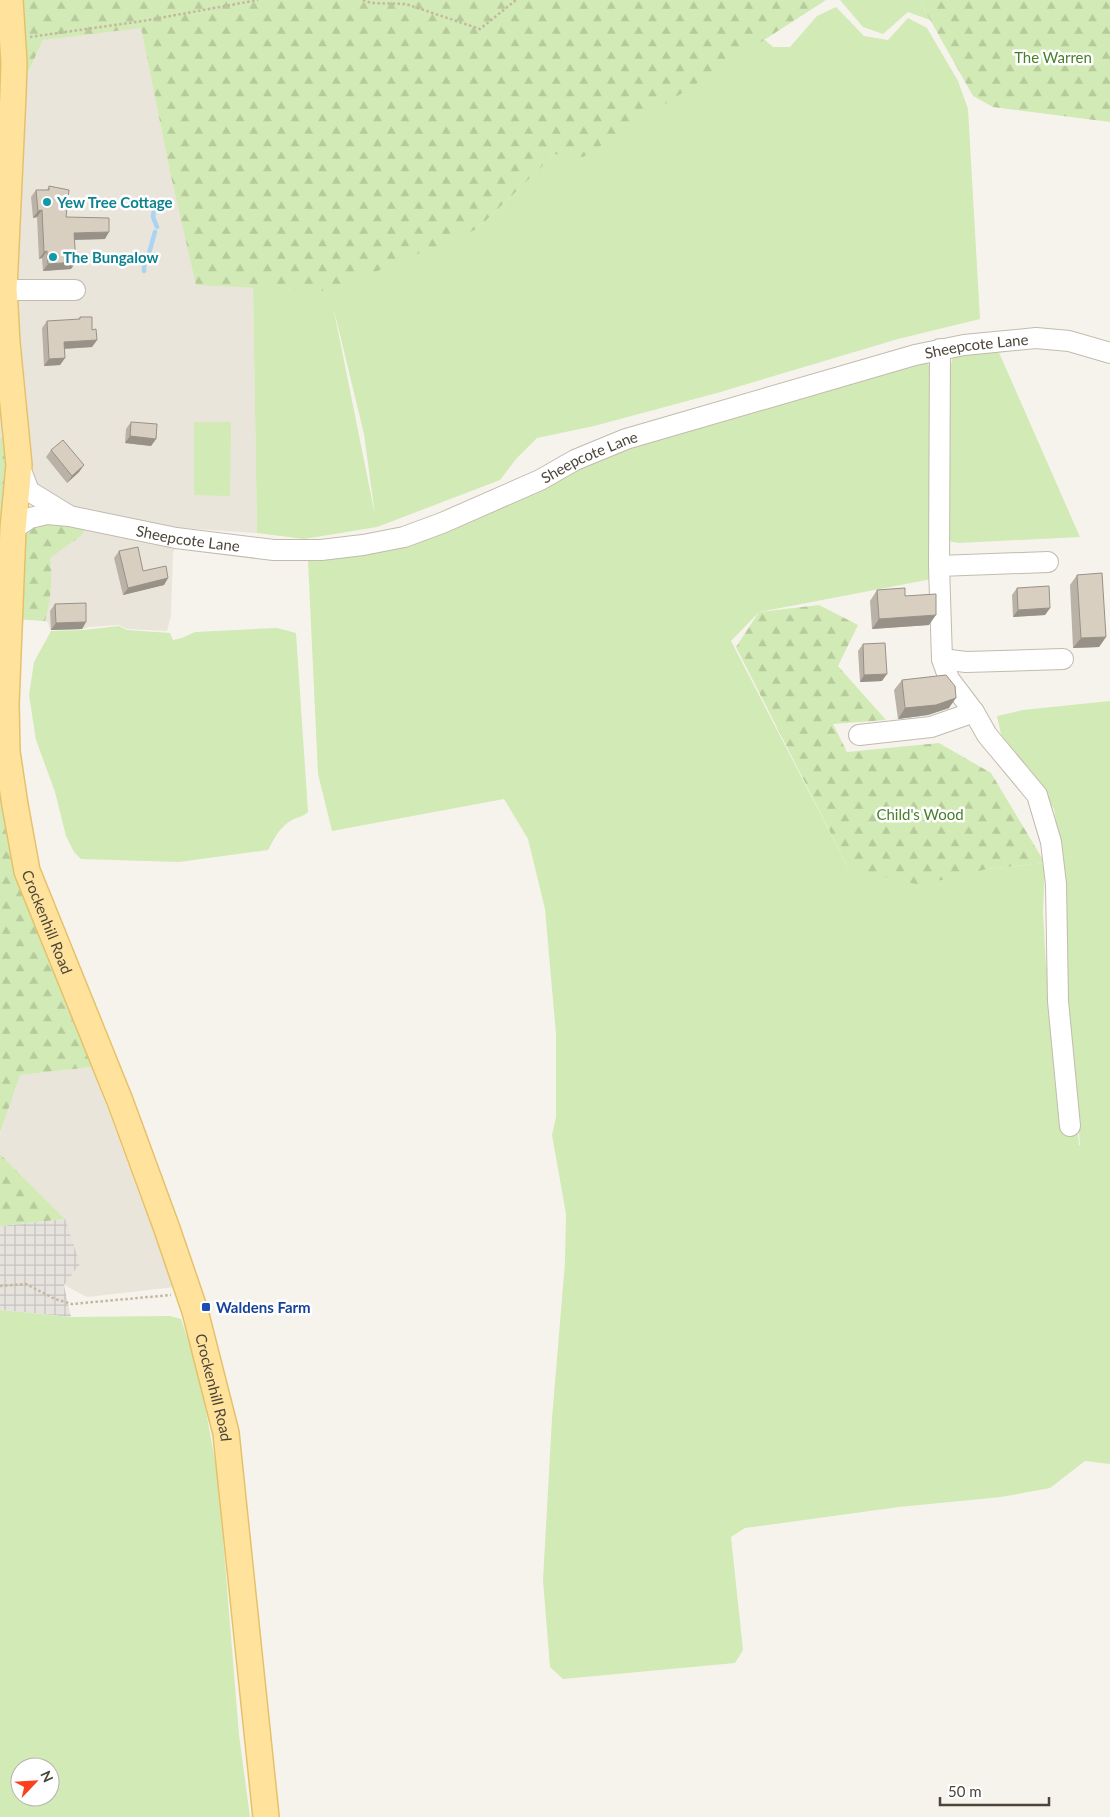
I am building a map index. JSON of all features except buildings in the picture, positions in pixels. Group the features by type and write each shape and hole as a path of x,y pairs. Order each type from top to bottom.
{"main road":[{"name":"Crockenhill Road","path":"10,0 13,94 2,289 3,318 19,465 13,529 6,704 7,752 27,871 120,1101 188,1292 226,1434 266,1817"}],"street":[{"path":"2,289 75,290"},
{"name":"Sheepcote Lane","path":"13,529 30,518 47,514 69,516 176,538 274,550 321,550 404,537 442,523 540,480 575,460 626,439 940,349 1036,338 1069,341 1110,353"},
{"path":"940,349 942,659 949,678 974,712 987,735 1037,795 1051,842 1056,884 1058,1001 1070,1126"},
{"name":"Sheepcote Lane","path":"19,465 29,491 69,516"},
{"path":"940,566 1048,562"},
{"path":"942,659 966,662 1064,659"},
{"path":"860,735 931,727 974,712"}],"path":[{"path":"12,39 142,21 258,0"},
{"path":"363,0 371,3 406,4 480,29 516,0"},
{"path":"0,1286 26,1284 55,1299 72,1304 160,1297 188,1292"}],"shaded area":[{"path":"141,27 169,167 253,287 257,533 183,528 173,553 171,616 167,631 127,629 119,625 50,630 48,622 17,617 34,527 37,480 12,434 0,438 0,31 25,79 43,40"},
{"path":"92,1067 175,1287 87,1297 64,1285 65,1219 0,1154 0,1134 19,1075"},
{"path":"65,1219 80,1264 64,1285 71,1317 0,1310 0,1226"}],"green space":[{"path":"16,0 826,0 583,157 555,154 477,229 330,291 196,285 169,167 141,28 43,40 25,79"},
{"path":"840,0 919,0 930,20 908,12 883,34 863,27"},
{"name":"The Warren","path":"919,0 1110,0 1110,122 993,107 973,96"},
{"path":"836,7 864,36 888,40 908,18 927,28 958,81 968,109 980,319 898,339 717,393 594,426 537,438 516,459 500,480 377,527 304,539 257,533 253,287 477,229 555,154 757,33 773,47 790,47 817,16","holes":["334,310 364,434 375,515"]},
{"path":"997,348 1080,537 958,543 944,540 946,385 954,352"},
{"path":"925,358 935,378 932,579 759,612 731,641 849,869 987,869 1045,863 1043,912 1046,967 1063,969 1063,865 1054,809 1001,734 997,716 1023,710 1110,701 1110,1464 1085,1461 1050,1488 1001,1497 899,1507 745,1528 731,1537 743,1650 735,1663 563,1679 550,1667 543,1580 552,1419 565,1262 566,1214 552,1135 556,1117 556,1034 545,909 528,839 504,799 332,831 318,774 308,560 418,540 606,453","holes":["1065,978 1080,1145 1067,1036"]},
{"path":"194,422 231,422 230,496 194,495"},
{"path":"12,434 0,753 0,438"},
{"path":"31,522 85,525 82,535 50,558 51,590 45,621 14,619 17,532"},
{"name":"Child's Wood","path":"819,605 858,625 838,666 886,720 833,724 847,752 939,743 991,773 1045,863 987,869 920,885 849,869 736,647 759,612"},
{"path":"119,626 127,630 170,633 173,640 195,632 277,628 296,633 308,812 285,825 278,832 268,850 179,862 81,859 74,852 66,836 55,792 36,740 29,695 34,662 51,631"},
{"path":"0,753 48,947 92,1067 20,1075 0,1133"},
{"path":"0,1154 65,1219 0,1226"},
{"path":"0,1310 71,1317 170,1316 181,1319 199,1373 218,1477 239,1735 250,1817 0,1817"}],"waterway":[{"path":"146,199 154,209 153,217 157,227"},
{"path":"144,271 144,264 151,258 149,253 155,232"}],"place":[{"name":"Yew Tree Cottage","path":"47,202"},
{"name":"The Bungalow","path":"53,257"},
{"name":"Waldens Farm","path":"206,1307"}]}
